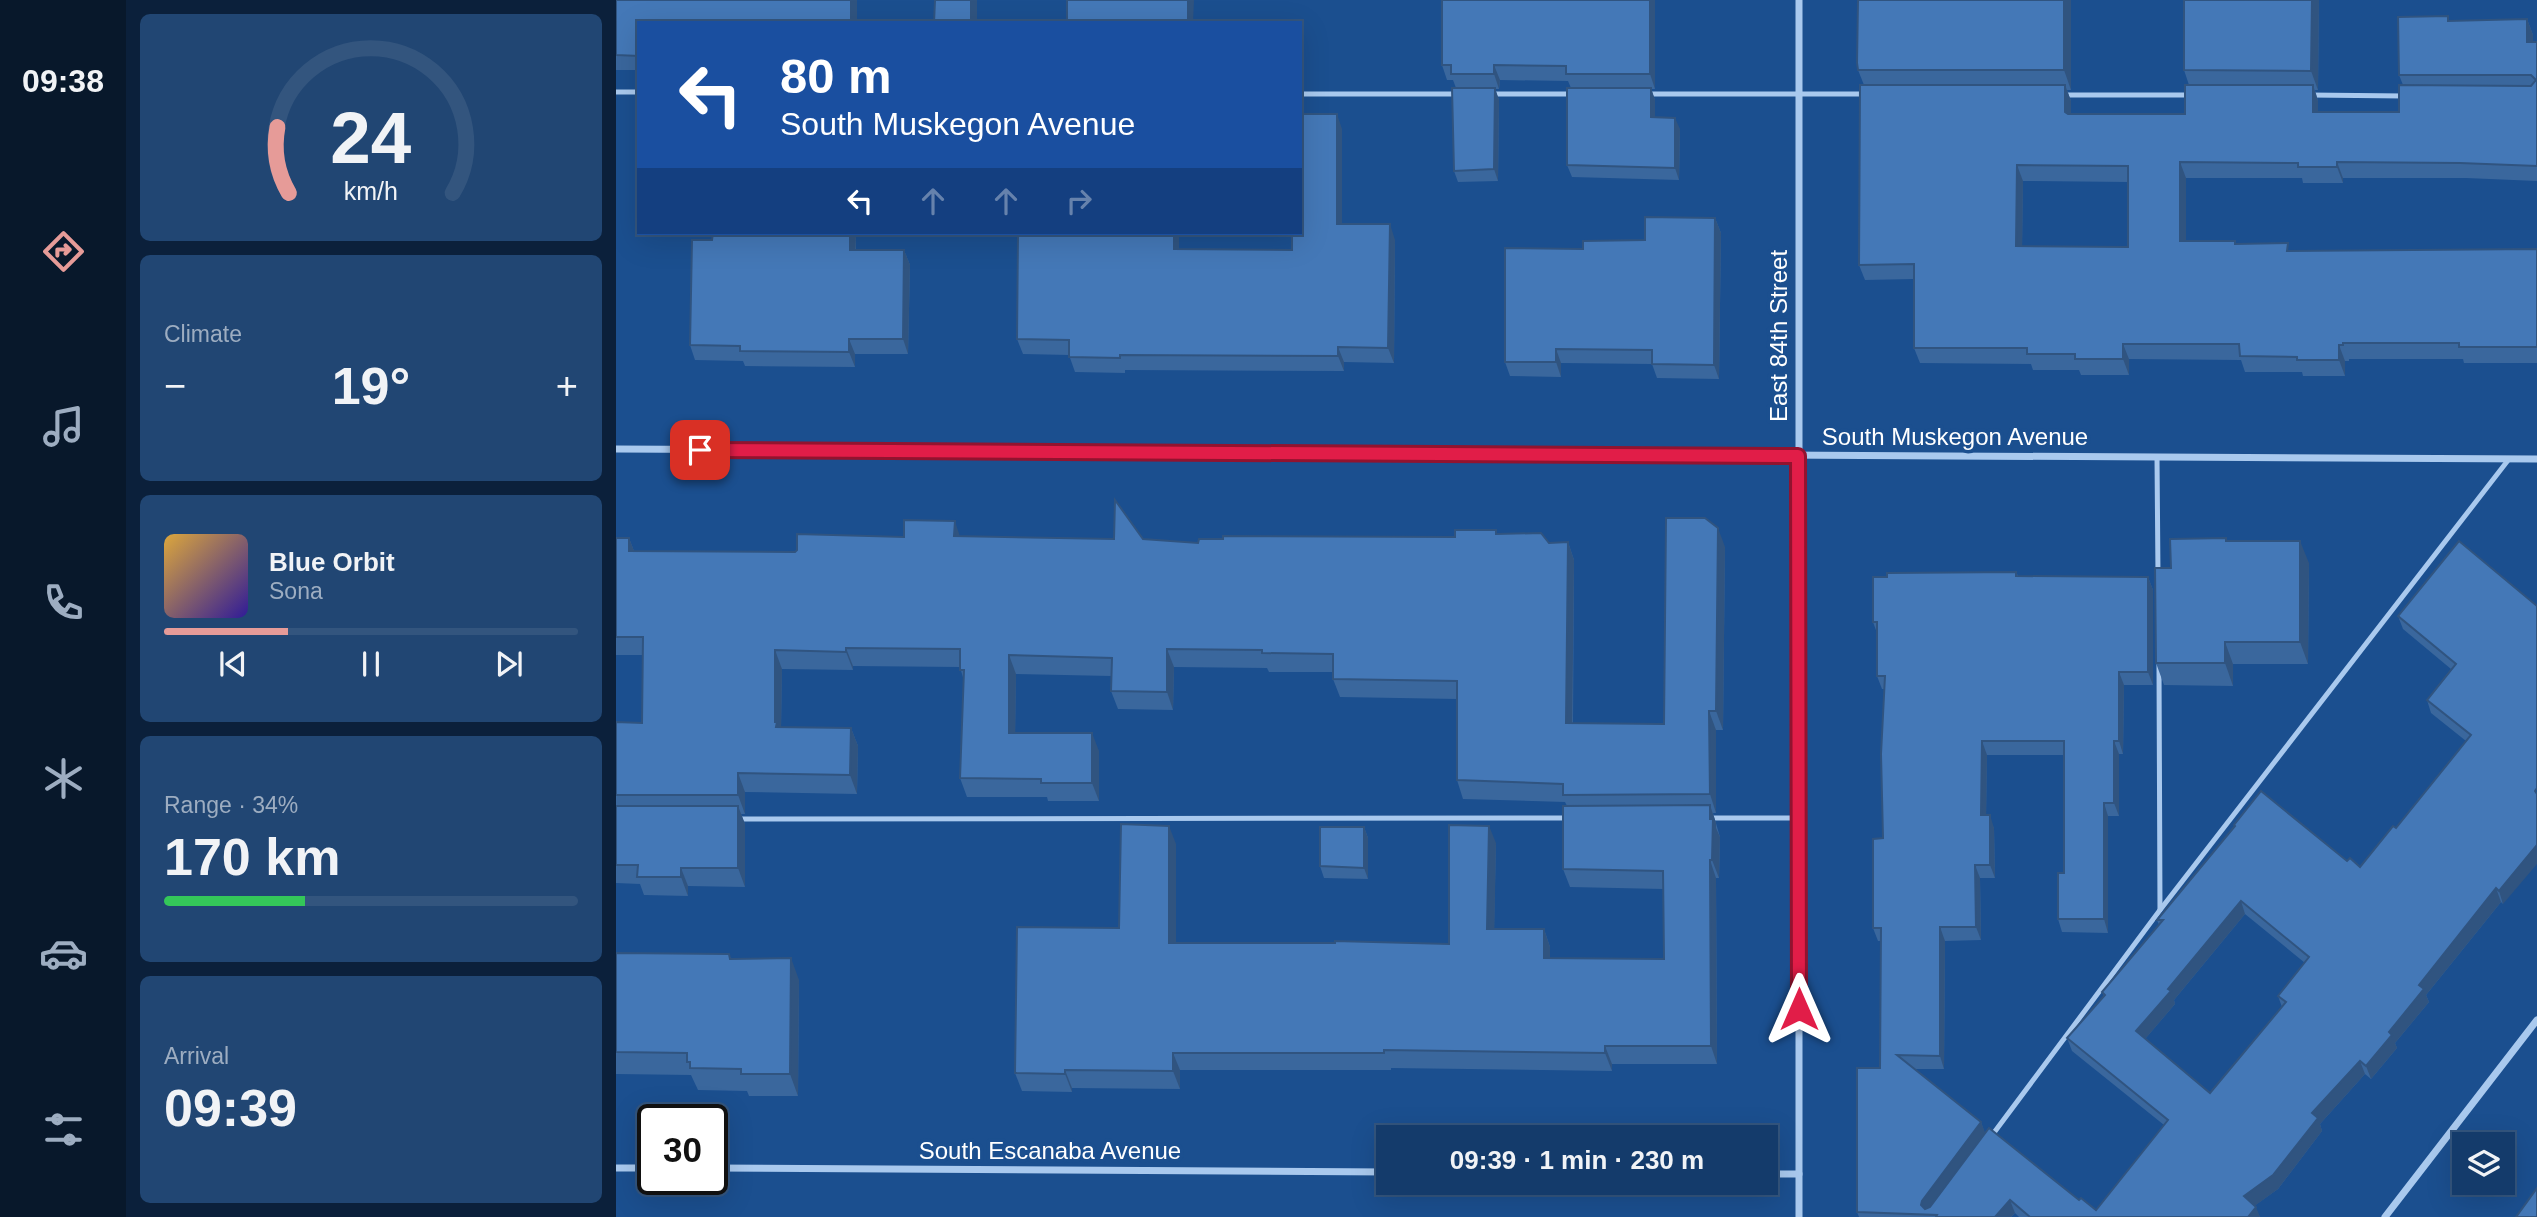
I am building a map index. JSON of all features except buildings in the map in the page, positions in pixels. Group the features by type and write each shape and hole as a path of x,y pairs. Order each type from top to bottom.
{"street":[{"name":"East 84th Street","path":"1799,0 1799,1217"},
{"name":"South Muskegon Avenue","path":"616,449 2537,459"},
{"path":"2385,1217 2537,1020"},
{"path":"616,1168 637,1168"},
{"name":"South Escanaba Avenue","path":"728,1168 1376,1172"},
{"path":"1778,1174 1799,1174"}],"lane":[{"path":"616,92 637,92"},
{"path":"1302,93 1468,94"},
{"path":"1482,94 1579,94"},
{"path":"1635,94 1870,94"},
{"path":"2051,95 2204,95"},
{"path":"2301,95 2412,96"},
{"path":"2157,457 2158,580"},
{"path":"1988,1140 2160,910 2509,459"},
{"path":"2159,662 2160,910"},
{"path":"728,819 1579,818"},
{"path":"1705,818 1798,818"}],"route":[{"path":"700,450 1798,456 1799,1009"}]}
